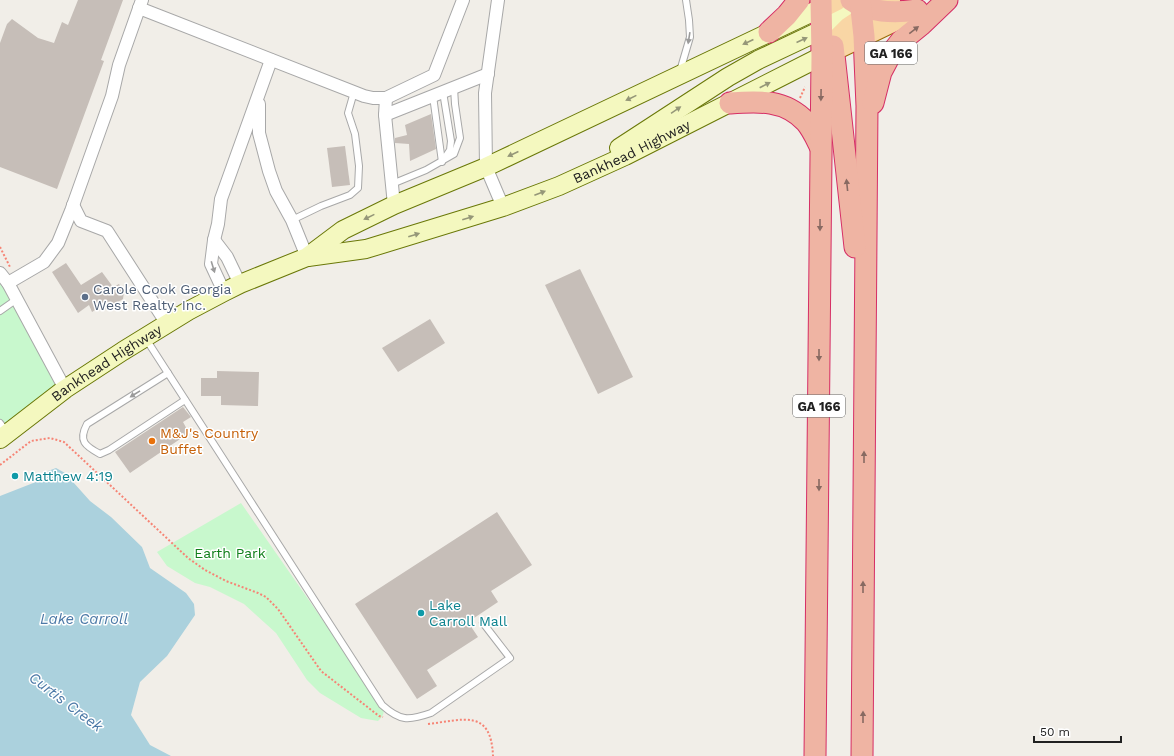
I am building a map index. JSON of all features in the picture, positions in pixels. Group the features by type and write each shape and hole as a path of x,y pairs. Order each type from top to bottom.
{"highway":[{"path":"769,32 787,15 799,0"},
{"name":"GA 166","path":"862,756 867,125 881,72 890,55 901,40 922,24 947,0"},
{"path":"854,6 889,12 918,10"},
{"path":"854,6 867,125"},
{"path":"854,6 828,41 862,305 865,363"},
{"name":"GA 166","path":"815,756 820,147 828,41"},
{"path":"730,103 767,102 775,103 787,108 800,116 807,123 820,147"}],"main road":[{"name":"Bankhead Highway","path":"307,257 342,230 394,205 486,167 769,32 854,6 918,10 939,0"},
{"name":"Bankhead Highway","path":"3,432 65,389 145,337 240,284 307,257 366,249 504,207 574,180 625,156 730,103 828,41 854,6"},
{"path":"574,180 596,167 635,138 728,77 758,60 828,41 840,18 854,6"}],"street":[{"path":"8,283 44,262 58,243 112,96 119,65 140,4 272,60 354,92 373,98 386,98 434,75 463,0"},
{"path":"498,0 485,93 486,167 504,207"},
{"path":"224,292 211,264 218,224 220,199 272,60"},
{"path":"386,115 488,74"},
{"path":"259,95 259,133 262,151 276,191 292,220 307,257"},
{"path":"386,98 386,115 394,205"},
{"path":"73,205 81,221 108,231 167,324"},
{"path":"214,240 227,257 240,284"},
{"path":"3,270 8,283 65,389"}],"lane":[{"path":"678,76 690,38 690,20 686,0"},
{"path":"292,220 350,195 358,188 359,166 355,134 348,113 354,92"},
{"path":"442,162 443,92"},
{"path":"442,162 450,150 451,141 443,92"},
{"path":"392,184 442,162 454,154 460,138 455,104 443,92"},
{"path":"0,311 17,299"},
{"path":"145,337 382,705 394,715 404,718 417,718 431,713 510,658 483,623"},
{"path":"168,374 87,424 83,433 84,443 90,449 100,454 109,450 185,400"}],"path":[{"path":"799,100 806,86"},
{"path":"0,247 11,266 3,270"},
{"path":"0,465 31,442 50,438 64,442 188,558 205,570 266,597 278,609 321,671 379,716 384,718"},
{"path":"427,724 467,719 476,721 487,728 492,742 493,756"}],"green space":[{"path":"0,273 65,389 0,428"},
{"name":"Earth Park","path":"241,503 382,705 383,714 378,721 361,718 320,693 307,680 276,633 244,604 210,587 195,583 167,566 157,552"}],"water":[{"name":"Lake Carroll","path":"56,468 65,473 90,501 111,517 142,547 150,568 186,593 194,604 195,615 167,656 140,682 131,715 150,745 171,756 0,756 0,496 46,478 48,471"}],"building":[{"path":"78,0 123,0 101,60 104,61 57,189 0,167 0,43 7,24 12,19 38,38 54,43 62,22 68,25"},
{"path":"431,114 436,149 410,161 409,144 395,143 395,138 407,135 405,125"},
{"path":"345,146 350,185 332,187 327,148"},
{"path":"66,263 81,285 102,272 113,287 119,284 124,292 123,299 106,309 103,305 92,312 89,305 78,313 52,272"},
{"path":"580,269 633,377 598,394 545,285"},
{"path":"430,319 445,343 398,372 382,348"},
{"path":"217,371 259,372 258,406 221,405 221,396 201,396 201,378 217,378"},
{"name":"M&J's Country Buffet","path":"183,407 191,417 183,422 189,433 130,473 115,452"},
{"name":"Lake Carroll Mall","path":"497,512 532,565 491,591 498,602 468,622 478,637 427,670 437,686 417,699 355,604"}],"place":[{"name":"Carole Cook Georgia West Realty, Inc.","path":"85,297"},
{"name":"M&J's Country Buffet","path":"152,441"},
{"name":"Matthew 4:19","path":"15,476"},
{"name":"Lake Carroll Mall","path":"421,613"}],"water label":[{"name":"Curtis Creek","path":"66,702"}]}
